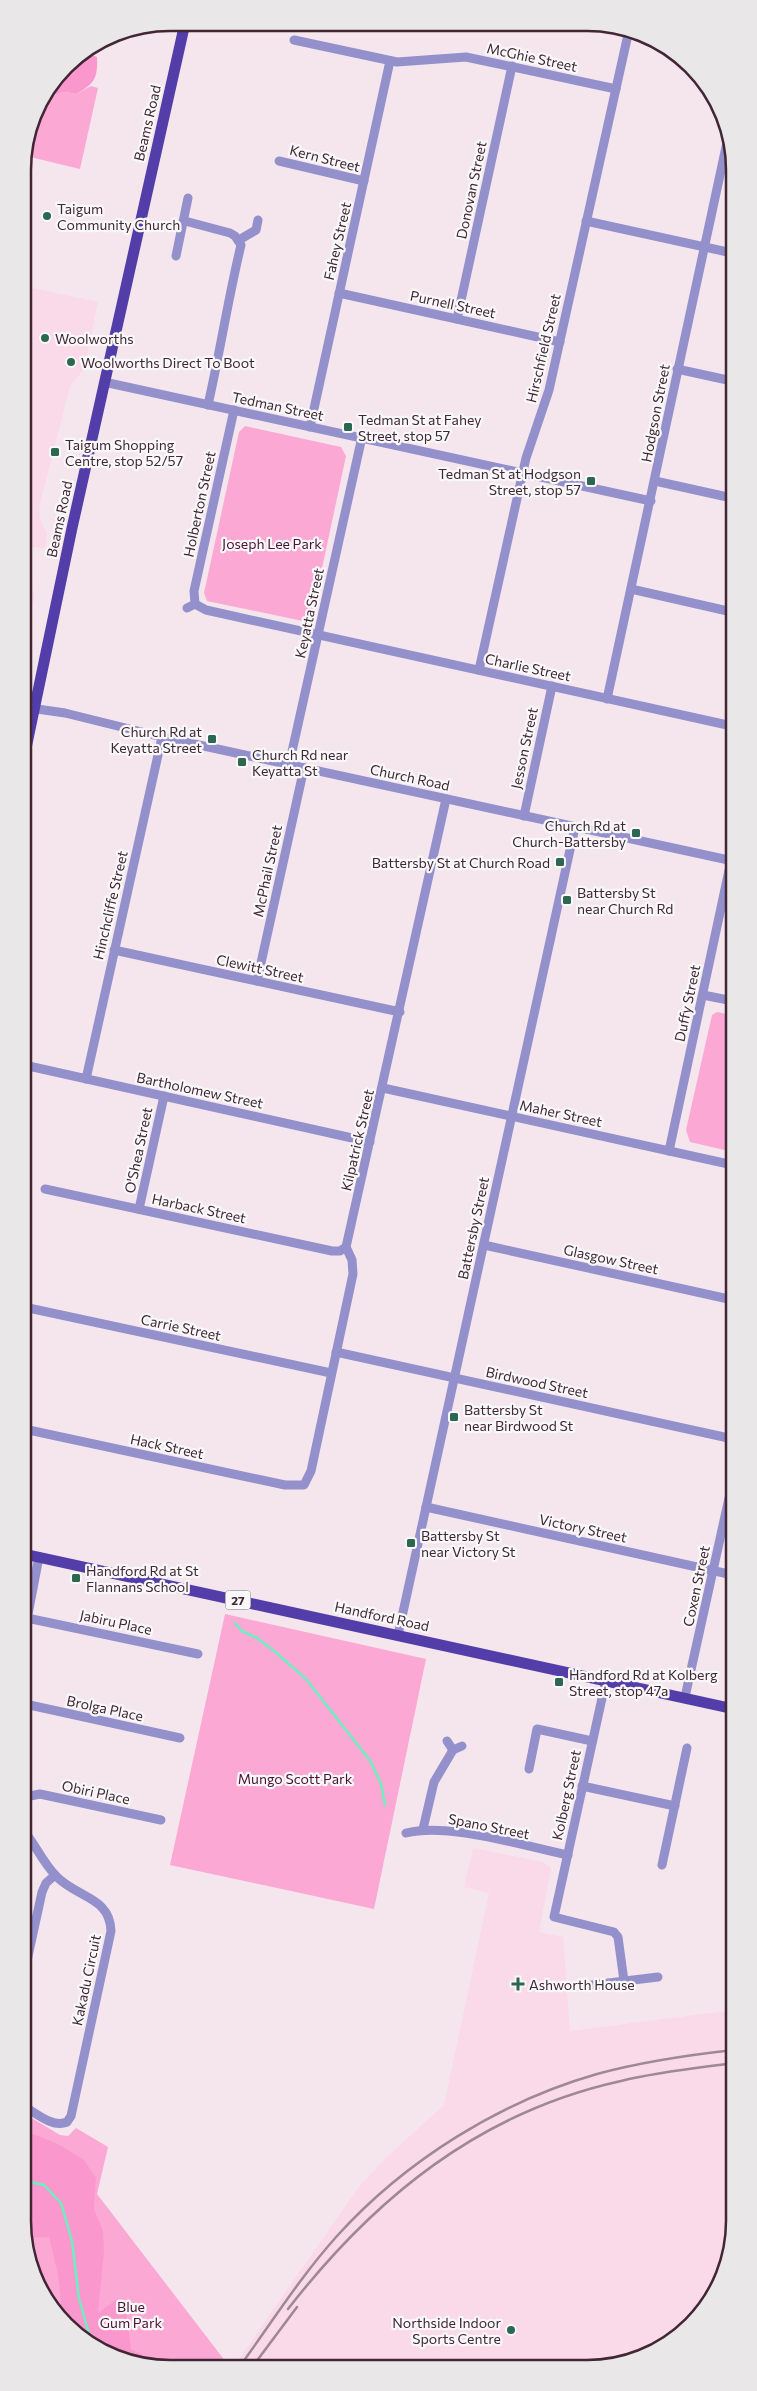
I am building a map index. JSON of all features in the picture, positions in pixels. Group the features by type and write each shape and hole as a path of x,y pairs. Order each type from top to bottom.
{"main road":[{"name":"Beams Road","path":"32,696 183,31"},
{"name":"Handford Road","path":"31,1555 725,1707"}],"street":[{"name":"Hirschfield Street","path":"479,670 522,473 531,440 547,400 627,38"},
{"name":"McGhie Street","path":"294,40 390,62 409,63 459,57 512,66 616,89"},
{"name":"Fahey Street","path":"310,427 390,62"},
{"name":"Donovan Street","path":"457,319 512,66"},
{"name":"Hodgson Street","path":"607,698 656,481 677,369 725,152"},
{"name":"Kern Street","path":"279,161 364,181"},
{"path":"176,256 185,221 188,198"},
{"path":"239,240 256,230 258,220"},
{"path":"185,221 230,233 239,240 241,245 208,405"},
{"path":"586,221 726,252"},
{"name":"Purnell Street","path":"339,293 560,342"},
{"path":"677,369 726,380"},
{"name":"Tedman Street","path":"104,382 651,501"},
{"name":"Holberton Street","path":"234,410 191,606 318,635"},
{"name":"Keyatta Street","path":"290,765 362,437"},
{"path":"656,481 726,497"},
{"path":"631,590 726,611"},
{"name":"Charlie Street","path":"318,635 726,725"},
{"name":"Jesson Street","path":"524,816 552,686"},
{"name":"Church Road","path":"32,708 65,713 162,737 726,860"},
{"name":"Hinchcliffe Street","path":"86,1079 162,737"},
{"name":"McPhail Street","path":"257,981 304,768"},
{"name":"Kilpatrick Street","path":"304,1485 311,1471 353,1274 352,1260 346,1247 400,1012 446,799"},
{"name":"Battersby Street","path":"398,1635 575,827"},
{"name":"Duffy Street","path":"669,1151 726,890"},
{"name":"Clewitt Street","path":"114,950 400,1012"},
{"path":"703,995 726,1000"},
{"name":"Bartholomew Street","path":"32,1067 370,1142"},
{"name":"Maher Street","path":"383,1088 726,1163"},
{"name":"O'Shea Street","path":"138,1209 164,1096"},
{"name":"Harback Street","path":"45,1189 336,1252 346,1247"},
{"name":"Glasgow Street","path":"484,1245 725,1298"},
{"name":"Carrie Street","path":"31,1309 331,1374"},
{"name":"Birdwood Street","path":"336,1352 725,1437"},
{"name":"Hack Street","path":"31,1431 285,1485 304,1485"},
{"name":"Victory Street","path":"426,1507 725,1573"},
{"name":"Coxen Street","path":"685,1697 725,1514"},
{"path":"31,1596 39,1557"},
{"name":"Jabiru Place","path":"31,1619 198,1654"},
{"name":"Kolberg Street","path":"606,1680 554,1917 614,1932 618,1937 624,1981"},
{"name":"Brolga Place","path":"31,1705 180,1738"},
{"path":"529,1769 538,1729 592,1741"},
{"path":"447,1741 452,1750"},
{"path":"423,1829 434,1782 452,1750 462,1746"},
{"path":"662,1865 687,1748"},
{"path":"582,1786 675,1806"},
{"name":"Obiri Place","path":"31,1796 40,1794 161,1820"},
{"name":"Spano Street","path":"406,1833 423,1829 460,1832 568,1855"},
{"name":"Kakadu Circuit","path":"31,1841 55,1875 69,1887 101,1905 107,1911 111,1931 68,2122 62,2125 55,2124 31,2110"},
{"path":"31,1942 42,1892 46,1884 55,1875"},
{"path":"592,1985 658,1977"}],"shaded area":[{"path":"93,55 97,57 96,76 91,84 76,94 65,92 54,95 72,72"},
{"path":"32,288 98,302 84,369 70,386 39,508 40,519 47,534 45,548 32,547"},
{"path":"32,578 32,578 34,599 32,611"},
{"path":"473,1848 543,1862 551,1868 539,1932 563,1937 570,2031 725,2011 725,2239 715,2274 702,2298 685,2319 671,2331 640,2349 605,2359 238,2360 361,2184 390,2154 444,2105 489,1893 464,1887"},
{"path":"33,2134 58,2144 84,2160 96,2178 94,2209 103,2231 104,2251 98,2313 117,2299 126,2311 131,2349 149,2358 126,2352 93,2336 72,2319 61,2307 58,2275 49,2237 32,2238 31,2136"}],"green space":[{"path":"91,86 98,88 80,169 32,158 36,134 42,117 54,95 65,92 76,94"},
{"name":"Joseph Lee Park","path":"245,426 341,447 346,456 312,615 303,621 207,601 204,593 239,432"},
{"path":"717,1012 726,1014 726,1150 690,1142 686,1130 712,1015"},
{"name":"Mungo Scott Park","path":"225,1614 426,1659 374,1909 170,1865"},
{"name":"Blue Gum Park","path":"31,2118 60,2135 68,2136 76,2128 108,2147 97,2194 224,2360 152,2359 126,2352 93,2336 72,2319 60,2305 46,2282 32,2239"}],"waterway":[{"path":"235,1623 242,1631 257,1638 273,1650 306,1679 371,1762 381,1784 385,1805"},
{"path":"31,2182 44,2185 61,2203 72,2241 79,2299 89,2333"}],"railway":[{"path":"244,2360 299,2283 337,2236 393,2183 423,2159 456,2137 525,2101 560,2086 597,2074 665,2059 725,2051"},
{"path":"288,2309 357,2230 394,2196 434,2165 477,2137 522,2114 570,2095 635,2078 725,2064"},
{"path":"257,2360 297,2307"}],"place":[{"name":"Taigum Community Church","path":"47,216"},
{"name":"Woolworths","path":"45,338"},
{"name":"Woolworths Direct To Boot","path":"71,362"},
{"name":"Tedman St at Fahey Street, stop 57","path":"348,427"},
{"name":"Taigum Shopping Centre, stop 52/57","path":"55,452"},
{"name":"Tedman St at Hodgson Street, stop 57","path":"591,481"},
{"name":"Church Rd at Keyatta Street","path":"212,739"},
{"name":"Church Rd near Keyatta St","path":"242,762"},
{"name":"Church Rd at Church-Battersby","path":"636,833"},
{"name":"Battersby St at Church Road","path":"560,862"},
{"name":"Battersby St near Church Rd","path":"567,900"},
{"name":"Battersby St near Birdwood St","path":"454,1417"},
{"name":"Battersby St near Victory St","path":"411,1543"},
{"name":"Handford Rd at St Flannans School","path":"76,1578"},
{"name":"Handford Rd at Kolberg Street, stop 47a","path":"559,1682"},
{"name":"Ashworth House","path":"518,1984"},
{"name":"Northside Indoor Sports Centre","path":"511,2330"}]}
